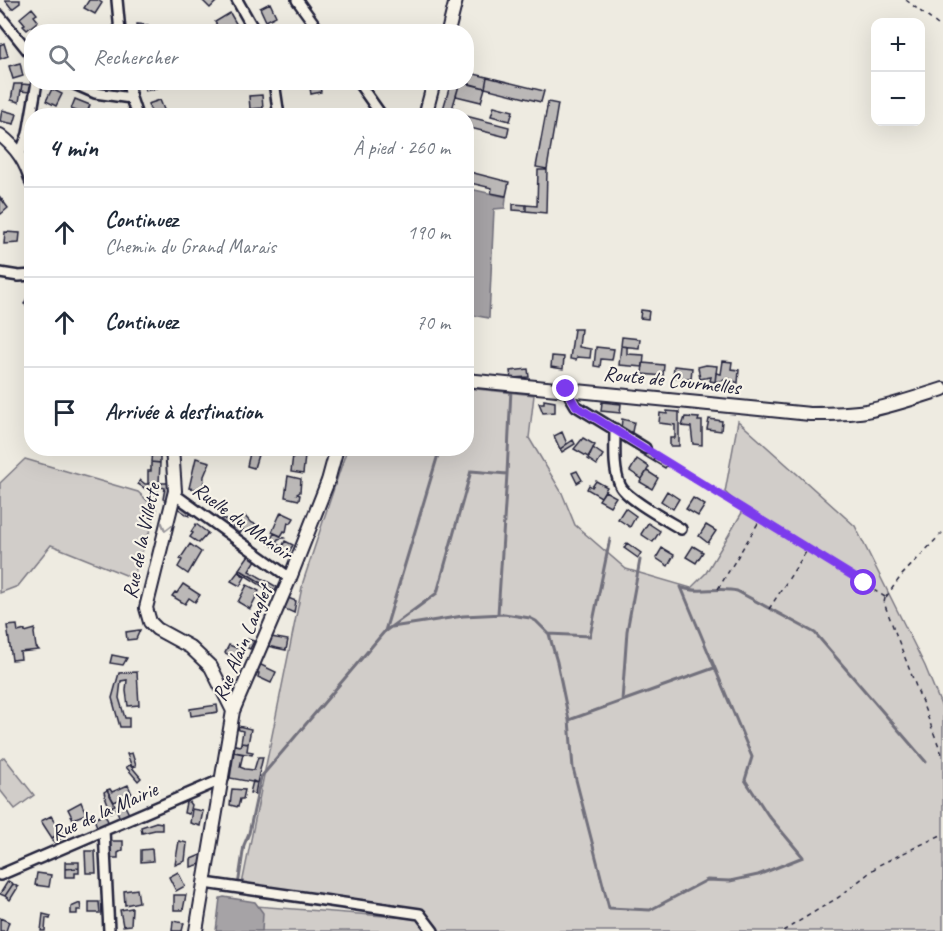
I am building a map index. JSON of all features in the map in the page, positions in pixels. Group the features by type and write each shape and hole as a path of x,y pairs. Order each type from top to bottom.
{"street":[{"path":"117,0 119,24"},
{"path":"237,0 250,24"},
{"path":"297,0 314,24"},
{"path":"450,24 456,0"},
{"path":"0,16 24,46"},
{"path":"32,108 36,90"},
{"path":"88,90 130,98"},
{"path":"129,90 134,108"},
{"path":"275,90 278,108"},
{"path":"364,90 376,108"},
{"path":"428,108 432,90"},
{"path":"0,135 20,154 24,162"},
{"path":"20,154 24,144"},
{"path":"0,273 24,276"},
{"name":"Route de Courmelles","path":"474,381 810,414 844,414 896,404 943,389"},
{"path":"566,389 576,406 645,448"},
{"path":"615,429 615,451 620,486 631,497 681,530"},
{"name":"Rue de la Villette","path":"172,456 174,494 146,608 150,622 157,629 190,647 211,667 233,711"},
{"name":"Rue Alain Langlet","path":"196,931 233,711 290,578 336,456"},
{"name":"Ruelle du Manoir","path":"174,494 290,578"},
{"name":"Rue de la Mairie","path":"0,875 223,779"},
{"path":"104,830 109,931"},
{"path":"205,883 420,914 433,931"}],"path":[{"path":"906,0 943,29"},
{"path":"645,448 885,597"},
{"path":"718,589 760,519"},
{"path":"943,532 901,576 885,597 884,603 943,757"},
{"path":"769,609 808,549"},
{"path":"783,931 839,897 879,865 943,834"}],"shaded area":[{"path":"474,190 506,197 505,208 494,209 489,318 474,315"},
{"path":"474,389 534,395 529,438 562,493 575,525 626,569 691,588 706,573 743,511 725,492 738,421 855,526 925,666 943,710 943,931 256,931 256,906 410,918 242,884 303,582 345,456 474,456"},
{"path":"25,459 138,492 157,510 133,578 51,545 18,586 0,593 0,483"},
{"path":"4,757 34,795 15,809 0,790 0,760"},
{"path":"220,898 255,902 263,913 262,931 216,931"}],"building":[{"path":"5,0 20,0 20,3 12,9"},
{"path":"89,0 98,0 102,3 95,14 84,8"},
{"path":"202,0 218,0 210,8"},
{"path":"270,3 276,16 266,21 260,8"},
{"path":"32,8 37,14 34,16 38,21 34,24 25,24 20,18"},
{"path":"230,13 236,24 216,24 215,22"},
{"path":"4,43 8,56 0,59 0,45"},
{"path":"20,63 23,76 13,79 9,66"},
{"path":"474,74 487,77 485,88 474,85"},
{"path":"487,77 544,91 541,102 485,88"},
{"path":"14,84 22,84 19,102 11,100"},
{"path":"22,84 24,84 24,90 30,90 29,92 21,91"},
{"path":"474,85 485,88 481,102 456,96 458,90 474,90"},
{"path":"52,90 62,94 56,106 46,101"},
{"path":"310,90 321,90 321,92 311,94"},
{"path":"449,90 458,90 452,108 443,108"},
{"path":"262,95 263,108 250,108 249,96"},
{"path":"75,99 90,105 89,108 71,108"},
{"path":"160,100 163,108 150,108 148,104"},
{"path":"548,102 558,104 547,169 536,167"},
{"path":"494,106 513,111 510,121 491,116"},
{"path":"2,110 17,114 14,124 0,121"},
{"path":"474,118 509,127 507,137 474,129"},
{"path":"538,170 547,170 546,213 526,211 526,205 537,206"},
{"path":"474,173 509,182 506,196 491,193 492,188 474,184"},
{"path":"0,197 8,208 1,214 0,213"},
{"path":"513,204 526,205 526,211 513,210"},
{"path":"5,232 20,233 19,243 4,244"},
{"path":"641,310 649,311 648,319 640,318"},
{"path":"574,329 581,329 579,347 591,349 590,358 570,359"},
{"path":"622,337 640,339 639,348 621,346"},
{"path":"621,346 627,347 627,354 644,355 643,367 619,365"},
{"path":"596,347 614,349 612,360 601,359 600,367 594,366"},
{"path":"552,356 564,357 563,369 551,367"},
{"path":"723,361 732,362 731,369 739,370 738,383 729,379 715,382 716,373 721,374"},
{"path":"643,363 664,365 663,376 642,374"},
{"path":"674,366 692,368 691,379 673,377"},
{"path":"717,366 715,382 710,381 711,377 700,379 698,367"},
{"path":"528,369 529,377 511,378 510,371"},
{"path":"544,400 555,402 555,412 543,413 539,403 544,403"},
{"path":"602,402 621,404 620,413 601,411"},
{"path":"667,411 679,412 679,446 670,446 670,438 675,438 675,425 659,423 660,413 667,414"},
{"path":"685,417 699,418 698,421 702,421 702,445 693,444 691,427 682,426"},
{"path":"622,419 634,422 631,437 621,430"},
{"path":"709,419 722,421 721,431 707,429"},
{"path":"562,432 567,444 560,449 554,436"},
{"path":"583,438 595,445 588,457 574,449"},
{"path":"573,440 575,444 562,452 560,449"},
{"path":"593,448 603,455 597,465 588,459"},
{"path":"643,449 655,457 653,461 640,453"},
{"path":"151,456 160,456 160,463 151,462"},
{"path":"249,456 258,456 254,468 247,466"},
{"path":"293,456 305,456 303,474 291,472"},
{"path":"655,457 668,464 665,468 653,461"},
{"path":"196,458 210,462 204,476 203,490 189,488"},
{"path":"637,459 649,467 642,479 630,471"},
{"path":"151,462 160,463 159,483 148,484"},
{"path":"577,471 582,480 577,483 572,473"},
{"path":"647,471 658,478 652,489 640,482"},
{"path":"288,476 301,479 300,492 297,494 300,495 299,500 285,497"},
{"path":"140,480 145,484 159,483 157,496 138,484"},
{"path":"596,481 607,487 601,497 587,489 589,485 592,487"},
{"path":"161,483 169,483 167,502 163,499 165,488 161,487"},
{"path":"605,491 616,497 610,506 599,500"},
{"path":"667,491 679,499 673,509 661,501"},
{"path":"693,498 705,505 698,516 686,509"},
{"path":"179,500 193,510 189,516 177,508"},
{"path":"625,508 636,516 630,527 618,519"},
{"path":"281,512 294,518 291,523 288,522 286,532 284,531 281,536 272,532"},
{"path":"244,515 250,522 262,527 257,536 243,530 237,536 231,530"},
{"path":"223,518 234,526 231,530 218,523"},
{"path":"648,523 660,531 653,542 641,534"},
{"path":"196,524 208,533 199,543 190,537"},
{"path":"706,525 716,531 708,543 699,536"},
{"path":"274,533 284,538 278,539 274,547 269,544"},
{"path":"285,541 293,545 287,555 275,548 277,544 282,547"},
{"path":"627,543 641,553 638,558 624,548"},
{"path":"190,544 201,552 188,574 178,567 182,560 180,559"},
{"path":"693,546 703,552 696,563 686,557"},
{"path":"662,548 674,555 668,566 656,558"},
{"path":"251,552 258,557 249,571 277,587 275,591 239,569"},
{"path":"239,569 271,589 270,591 238,571"},
{"path":"238,572 245,577 240,586 231,581"},
{"path":"183,584 200,595 195,602 189,598 185,604 172,596"},
{"path":"247,585 259,591 250,609 238,602"},
{"path":"288,598 296,601 294,613 283,608"},
{"path":"17,625 18,632 35,629 36,647 39,650 20,652 21,659 12,660 7,626"},
{"path":"140,630 136,639 127,640 126,632"},
{"path":"271,637 288,640 286,650 267,646"},
{"path":"247,639 254,641 250,649 244,646"},
{"path":"229,645 242,650 238,659 225,653"},
{"path":"112,655 127,658 123,665 110,663"},
{"path":"259,664 276,672 271,683 258,677 259,673 255,672"},
{"path":"137,672 139,705 128,706 127,680 121,681 119,698 125,718 129,718 129,727 120,727 112,698 119,673"},
{"path":"217,705 218,712 191,716 190,709"},
{"path":"238,726 251,729 248,744 241,743 243,731 239,730"},
{"path":"241,743 248,744 247,751 253,752 252,755 234,752 235,745 240,746"},
{"path":"234,752 243,754 240,767 245,769 254,770 258,757 263,757 257,783 230,778"},
{"path":"132,753 136,766 132,767 127,754"},
{"path":"130,765 141,778 138,781 126,767"},
{"path":"253,781 257,783 255,794 250,793"},
{"path":"128,785 132,794 114,802 107,790 110,789 112,792"},
{"path":"232,789 245,790 238,807 230,805"},
{"path":"107,790 115,805 112,806 114,810 111,812 104,792"},
{"path":"188,801 191,805 189,814 184,813"},
{"path":"81,802 86,814 73,819 68,809"},
{"path":"124,804 129,814 120,819 116,808"},
{"path":"192,809 203,811 200,826 190,823"},
{"path":"105,814 109,824 98,829 94,819"},
{"path":"51,816 62,832 52,838 41,821"},
{"path":"156,822 162,823 162,830 142,833 141,827"},
{"path":"62,832 64,837 54,842 52,838"},
{"path":"110,841 123,841 123,850 118,853 118,858 110,858"},
{"path":"179,841 187,843 185,861 175,865"},
{"path":"152,849 153,861 141,862 141,850"},
{"path":"85,851 95,851 96,873 86,873"},
{"path":"203,854 201,864 191,867 191,859"},
{"path":"65,862 79,862 79,868 65,869"},
{"path":"79,868 79,873 75,873 75,877 65,877 65,869"},
{"path":"178,872 185,886 176,891 169,877"},
{"path":"37,873 51,875 49,887 35,885"},
{"path":"8,881 13,884 5,896 0,894"},
{"path":"13,884 18,887 10,900 5,896"},
{"path":"137,889 139,902 125,905 124,891"},
{"path":"174,895 186,895 183,910 174,910"},
{"path":"89,902 99,902 100,913 89,913"},
{"path":"80,903 81,910 77,910 77,914 71,914 71,907"},
{"path":"132,908 131,925 123,926 120,910"},
{"path":"43,914 51,916 50,919 46,918 45,931 41,931"},
{"path":"0,918 9,922 6,931 0,931"},
{"path":"173,921 184,923 182,931 172,931"}],"waterway":[{"path":"238,886 244,845 249,833 261,777 384,632 437,593 471,471 507,474 511,389"},
{"path":"385,631 438,456"},
{"path":"498,614 507,474"},
{"path":"549,634 590,636 610,539"},
{"path":"622,701 627,631 640,560"},
{"path":"392,627 463,616 504,614 530,618 549,634 569,720 573,768 609,908 650,910 707,880 730,881 758,875 803,857 768,815 745,780 752,757 681,587"},
{"path":"683,588 737,591 815,633 926,762"},
{"path":"569,720 714,668"}],"route":[{"path":"566,389 576,406 864,583"}]}
